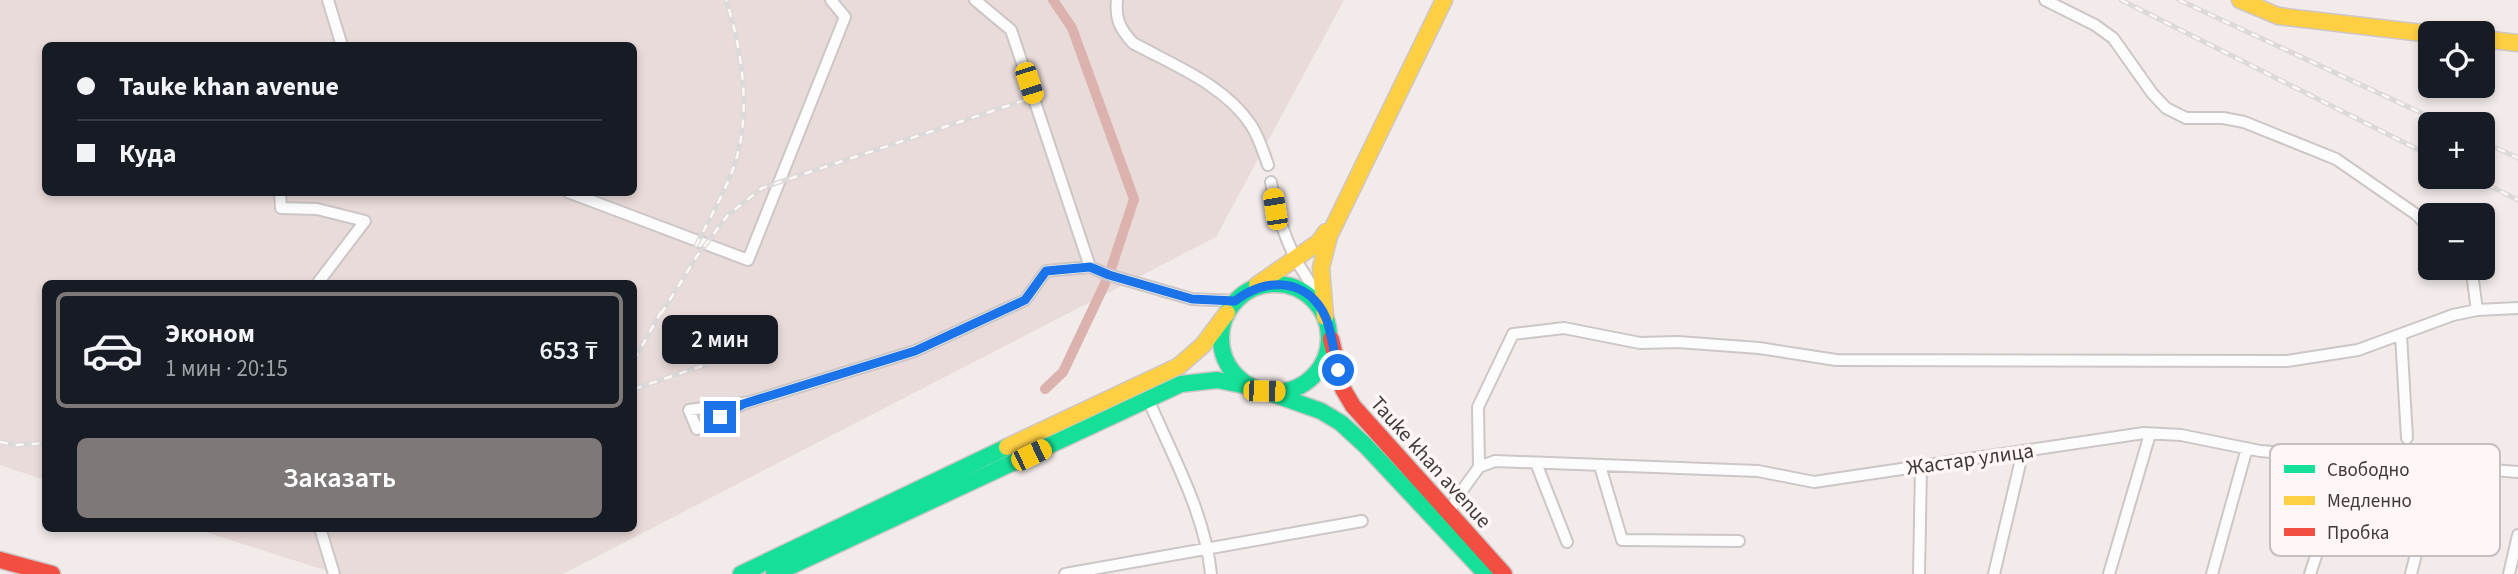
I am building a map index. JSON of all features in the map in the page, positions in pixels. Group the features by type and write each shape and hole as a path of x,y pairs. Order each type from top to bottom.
{"main road":[{"path":"741,574 1179,366 1203,345 1237,302 1319,242 1335,221 1444,0"},
{"path":"2241,0 2278,16 2418,32"},
{"path":"2495,40 2518,43"},
{"name":"Tauke khan avenue","path":"1335,221 1323,249 1318,274 1325,319 1343,389 1372,440 1486,574"},
{"path":"1284,284 1301,290 1325,319 1328,352 1319,370 1304,384 1284,391 1258,389 1234,374 1224,355 1221,334 1237,302 1265,285 1284,284"},
{"name":"Tauke khan avenue","path":"774,574 1148,399 1181,384 1201,379 1223,379 1321,411 1372,440 1450,515 1504,574"},
{"path":"0,560 52,574"}],"street":[{"path":"328,0 341,42"},
{"path":"579,196 748,260 845,17 831,0"},
{"path":"975,0 1011,30 1090,267"},
{"path":"1117,0 1116,16 1124,33 1133,43 1218,90 1241,111 1252,126 1268,165"},
{"path":"2045,0 2095,24 2113,38 2152,93 2166,108 2186,118 2223,118 2244,122 2336,159 2418,216"},
{"path":"1271,182 1275,209 1295,258 1314,289 1325,319"},
{"path":"280,196 281,208 317,209 365,221 320,280"},
{"path":"750,402 697,429 689,410 750,402 915,351 1025,300 1046,271 1090,267 1192,299 1237,302"},
{"path":"2473,280 2477,310"},
{"path":"1450,515 1456,499 1479,467 1478,407 1513,334 1564,328 1640,343 1678,342 1759,348 1836,360 2274,361 2357,350 2454,315 2477,310 2518,308"},
{"path":"2401,335 2407,438"},
{"path":"1148,399 1197,514 1208,548 1211,574"},
{"path":"2109,574 2151,434"},
{"name":"Жастар улица","path":"1479,467 1495,461 1758,471 1814,482 2151,434 2181,435 2270,450"},
{"path":"2212,574 2247,448"},
{"path":"1994,574 2023,452"},
{"path":"1536,463 1567,542"},
{"path":"1600,466 1622,540 1739,541"},
{"path":"1919,574 1921,467"},
{"name":"Жастар улица","path":"2500,471 2518,472"},
{"path":"1065,574 1362,521"},
{"path":"321,532 334,574"},
{"path":"2509,574 2518,535"},
{"path":"2310,574 2316,556"},
{"path":"2411,574 2416,556"}],"shaded area":[{"path":"0,0 1344,0 1216,237 563,574 337,574 205,532 637,532 637,280 42,280 42,479 0,465"}],"waterway":[{"path":"1045,389 1063,372 1109,275 1134,199 1072,28 1053,0"}],"railway":[{"path":"696,246 733,169 742,128 744,106 741,63 726,0"},
{"path":"2121,0 2418,149"},
{"path":"2179,0 2419,112"},
{"path":"661,314 697,256 728,215 762,188 1031,98"},
{"path":"2495,147 2518,158"},
{"path":"2495,188 2518,200"},
{"path":"637,355 665,305"},
{"path":"637,388 708,364"},
{"path":"0,442 15,445 42,443"}],"traffic: fast":[{"path":"1275,284 1296,288 1313,300 1325,317 1329,338 1325,359 1313,376 1296,388 1275,392 1254,388 1237,376 1225,359 1221,338 1225,317 1237,300 1254,288 1275,284"},
{"path":"774,574 1181,384 1217,380 1252,387"},
{"path":"1270,393 1321,411 1341,423 1366,446 1486,574"},
{"path":"741,574 1007,447"}],"traffic: slow":[{"path":"1325,317 1321,268 1329,236 1444,0"},
{"path":"2240,0 2278,16 2418,32"},
{"path":"2495,40 2518,43"},
{"path":"1257,285 1319,242 1326,232"},
{"path":"1007,447 1179,366 1203,345 1227,313"}],"traffic: jam":[{"path":"1331,339 1343,389 1353,406 1504,574"},
{"path":"0,560 52,574"}],"route":[{"path":"720,417 743,404 915,351 1025,300 1046,271 1090,267 1192,299 1235,301 1248,291 1265,285 1284,284 1301,290 1316,302 1325,317 1338,370"}]}
